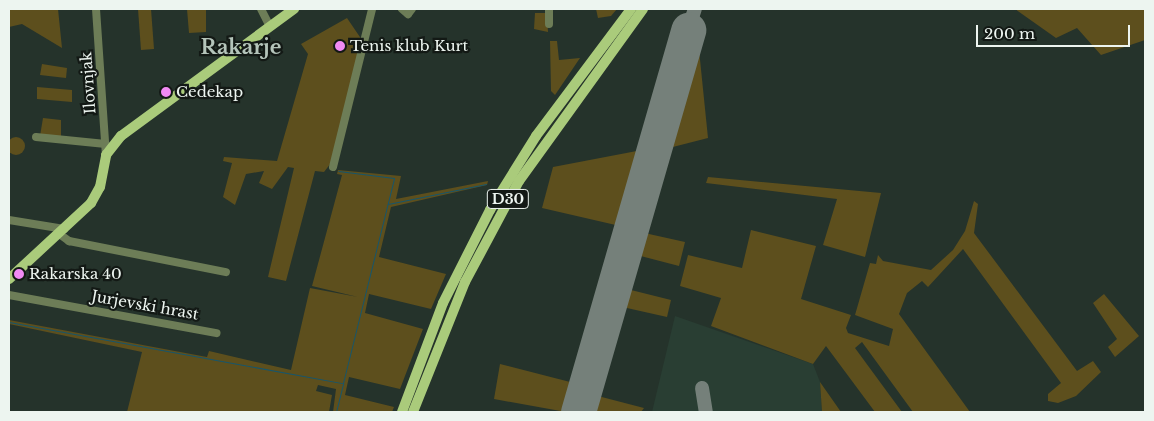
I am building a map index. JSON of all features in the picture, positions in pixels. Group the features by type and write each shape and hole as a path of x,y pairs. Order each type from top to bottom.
{"main road":[{"path":"9,278 96,197 106,155 121,136 294,9"},
{"name":"D30","path":"402,412 443,303 490,210 542,128 631,9"},
{"name":"D30","path":"412,412 465,282 519,181 643,9"}],"street":[{"name":"Ilovnjak","path":"96,9 106,155"},
{"path":"261,9 270,26"},
{"path":"333,167 372,9"},
{"path":"402,9 408,14 412,9"},
{"path":"549,9 549,24"},
{"path":"105,126 121,136"},
{"path":"36,137 106,144"},
{"path":"9,220 61,231 69,241 226,272"},
{"name":"Jurjevski hrast","path":"9,295 217,332"}],"shaded area":[{"path":"9,9 58,9 62,48 22,24 9,27"},
{"path":"138,9 151,9 154,49 141,50"},
{"path":"187,9 206,9 206,32 189,33"},
{"path":"596,9 617,9 611,16 598,18"},
{"path":"1015,9 1145,9 1145,40 1101,55 1077,28 1056,38"},
{"path":"535,13 547,13 548,32 534,29"},
{"path":"347,18 364,43 331,163 324,172 315,171 286,281 268,277 294,168 288,167 272,189 259,183 264,171 246,174 235,205 223,197 232,163 223,161 224,157 277,161 308,54 301,44"},
{"path":"698,40 708,138 665,149 689,64"},
{"path":"550,41 557,41 559,60 580,58 555,95 551,91"},
{"path":"42,64 67,68 66,78 40,75"},
{"path":"37,87 72,90 72,102 37,99"},
{"path":"43,118 61,120 61,138 40,136"},
{"path":"16,137 22,140 25,146 22,152 16,155 10,152 7,146 10,140"},
{"path":"642,150 620,226 542,208 553,167"},
{"path":"338,170 401,176 396,199 488,181 487,185 391,207 379,257 446,274 431,309 369,294 365,313 423,329 400,389 349,377 345,395 394,407 392,412 333,412 336,389 318,385 316,391 332,395 329,412 127,412 142,352 9,324 9,320 207,357 209,351 291,370 310,288 358,297 312,286 342,175 337,174"},
{"path":"708,177 881,193 865,257 823,245 837,199 706,183"},
{"path":"974,201 978,204 974,233 1077,371 1093,361 1101,372 1076,396 1058,403 1048,401 1048,394 1061,383 963,249 928,287 922,281 907,293 899,314 970,412 913,412 862,342 855,348 902,412 875,412 826,346 813,364 711,326 721,298 680,286 688,255 742,268 751,230 816,246 801,299 851,315 846,328 848,333 889,346 893,329 855,315 870,263 876,264 878,255 883,261 931,270 953,250 965,231"},
{"path":"640,232 685,242 679,266 633,254"},
{"path":"623,288 671,300 667,317 618,306"},
{"path":"1104,294 1139,336 1115,357 1108,347 1117,339 1093,303"},
{"path":"675,316 813,364 820,382 822,412 652,412"},
{"path":"500,364 574,383 566,412 494,399"},
{"path":"820,382 841,412 822,412"},
{"path":"594,395 644,408 641,412 589,411"}],"waterway":[{"path":"9,322 343,383 394,178 338,171"},
{"path":"388,204 486,184"},
{"path":"336,412 343,384"}],"taxiway":[{"path":"688,30 695,9"},
{"path":"702,388 706,412"}],"runway":[{"path":"578,412 688,30"}],"place":[{"name":"Tenis klub Kurt","path":"340,46"},
{"name":"Cedekap","path":"166,92"},
{"name":"Rakarska 40","path":"19,274"}],"district":[{"name":"Rakarje","path":"241,47"}]}
